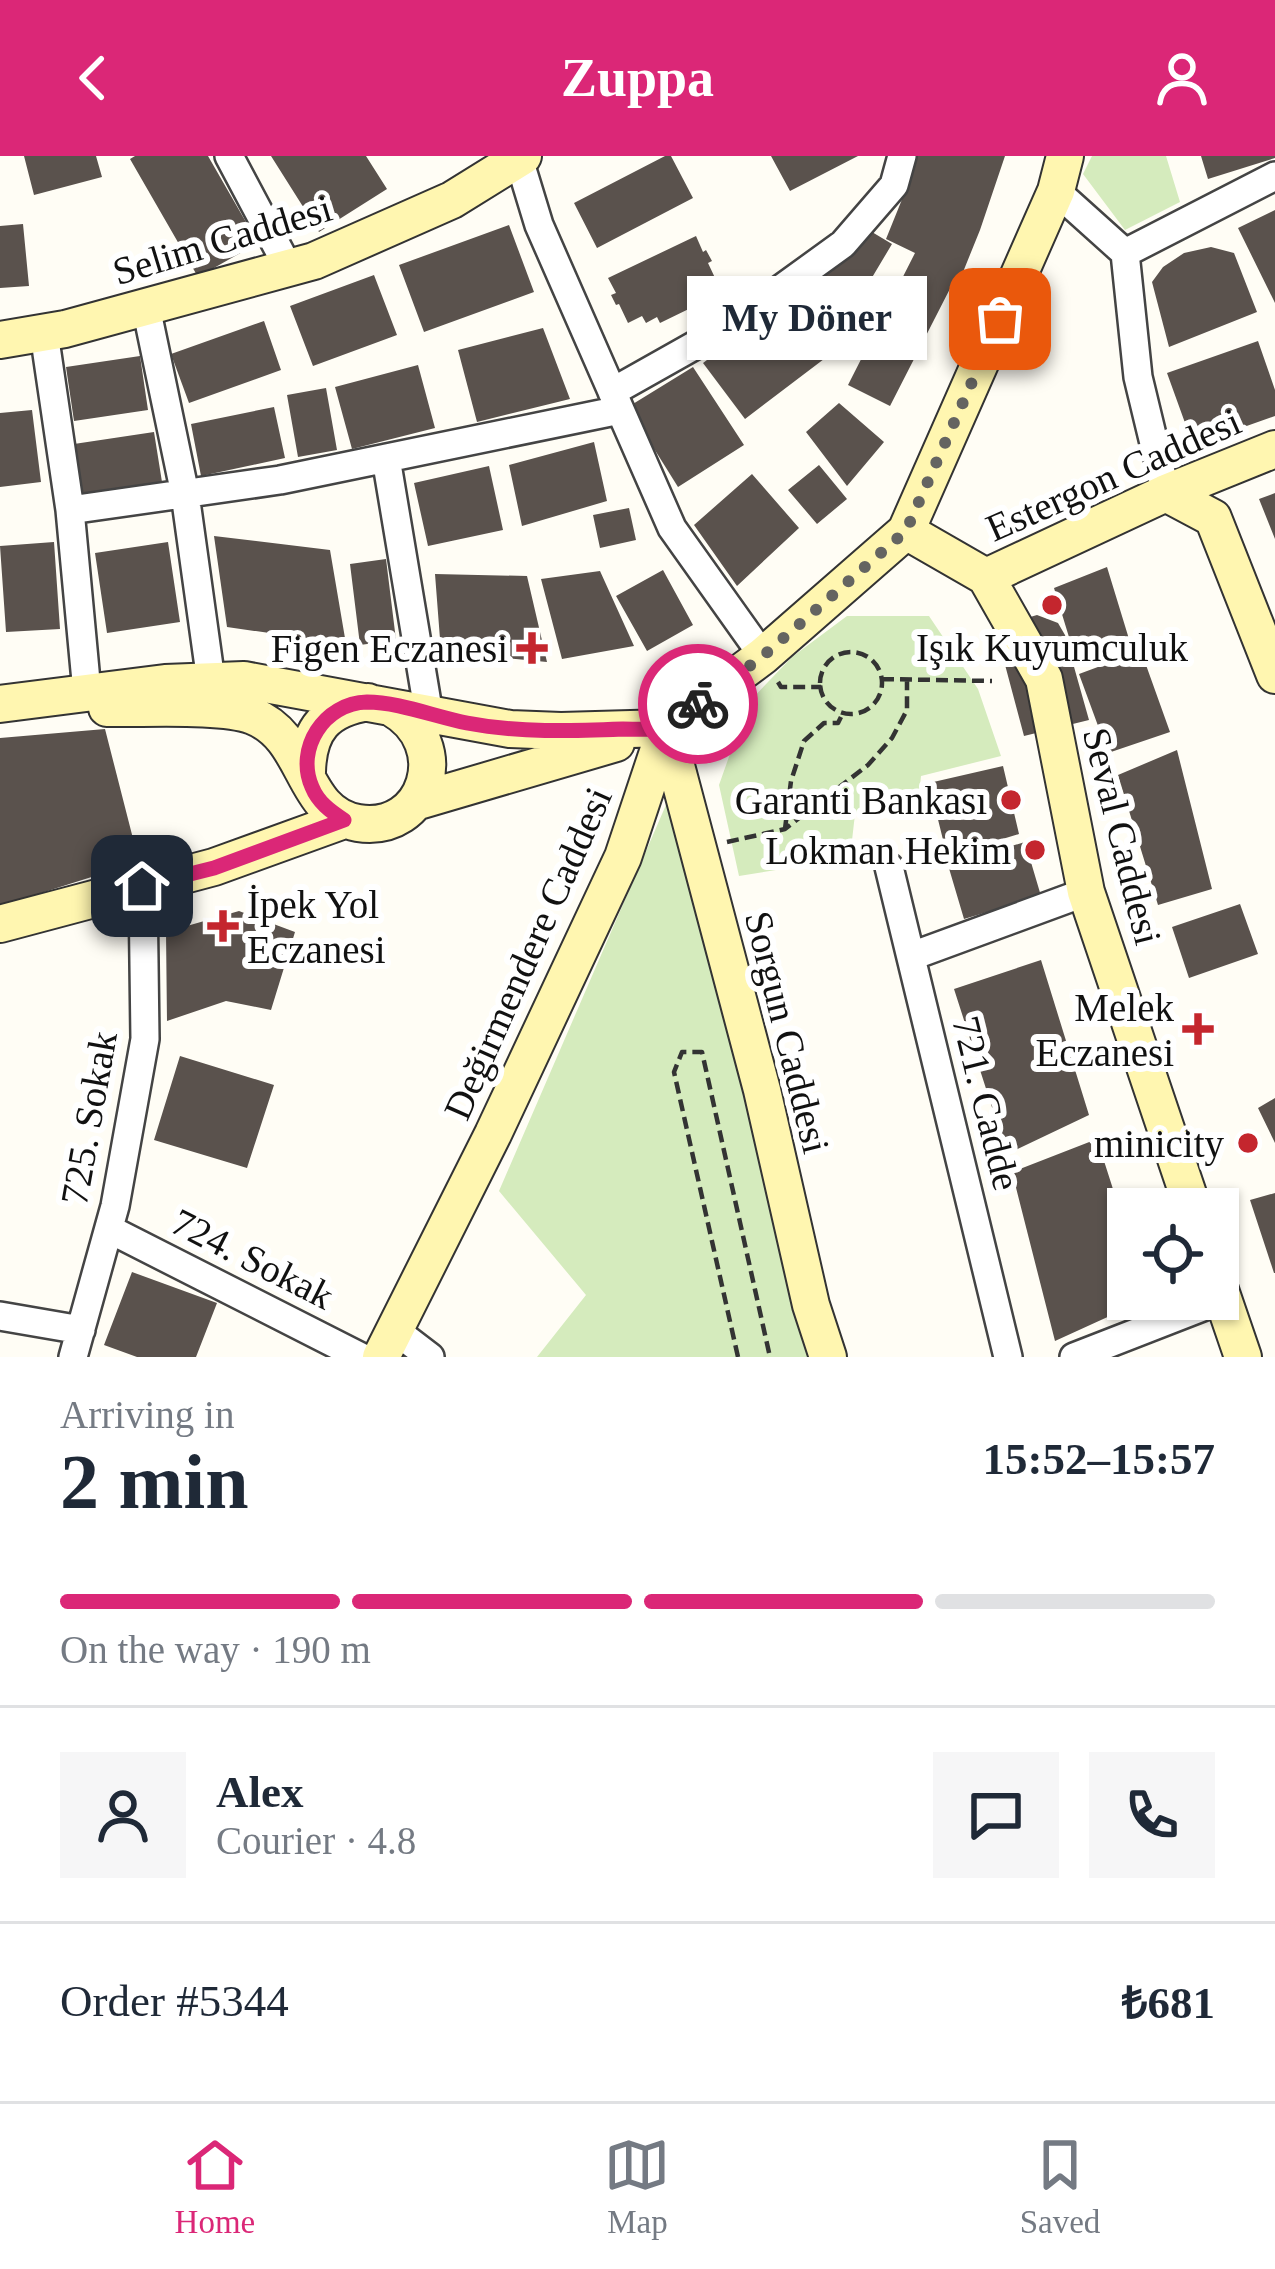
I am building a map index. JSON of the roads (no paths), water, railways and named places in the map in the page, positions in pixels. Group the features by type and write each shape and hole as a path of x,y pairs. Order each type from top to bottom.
{"street":[{"path":"229,156 288,267"},
{"path":"70,510 280,480 616,401 843,244 894,185 902,156"},
{"path":"520,157 539,225 672,528 763,656"},
{"name":"Selim Caddesi","path":"0,340 44,333 314,261 452,200 520,157"},
{"path":"415,802 666,728 763,656 906,531 1061,174 1125,254 1138,377 1166,493 1213,518 1275,675"},
{"path":"1125,254 1275,176"},
{"path":"146,307 185,494 212,681"},
{"path":"44,333 70,510 87,692"},
{"name":"Estergon Caddesi","path":"986,577 1275,448"},
{"path":"386,458 428,715"},
{"path":"906,531 986,577"},
{"name":"Seval Caddesi","path":"986,577 1044,680 1086,892 1186,1188"},
{"path":"0,705 165,683 244,680 510,729 666,728"},
{"path":"0,705 232,711 253,716 272,726 307,772 326,808 344,820 364,824 383,822 415,802 428,766 426,747 405,716 378,704 347,706 315,732 307,772"},
{"name":"Sorgun Caddesi","path":"666,728 828,1357"},
{"name":"Değirmendere Caddesi","path":"389,1344 623,857 666,728"},
{"path":"0,924 214,868 344,820"},
{"name":"721. Cadde","path":"889,868 1008,1357"},
{"name":"725. Sokak","path":"77,1343 109,1228 145,1039 142,886"},
{"path":"912,956 1086,892"},
{"name":"724. Sokak","path":"109,1228 362,1357"},
{"path":"0,1316 77,1343"},
{"path":"1074,1357 1157,1320"},
{"path":"1230,1320 1243,1357"},
{"path":"389,1344 430,1357"}],"place":[{"name":"My Döner","path":"1000,319"},
{"name":"Işık Kuyumculuk","path":"1052,605"},
{"name":"Figen Eczanesi","path":"532,648"},
{"name":"Garanti Bankası","path":"1011,800"},
{"name":"Lokman Hekim","path":"1035,850"},
{"name":"İpek Yol Eczanesi","path":"223,926"},
{"name":"Melek Eczanesi","path":"1198,1029"},
{"name":"minicity","path":"1248,1143"}]}
